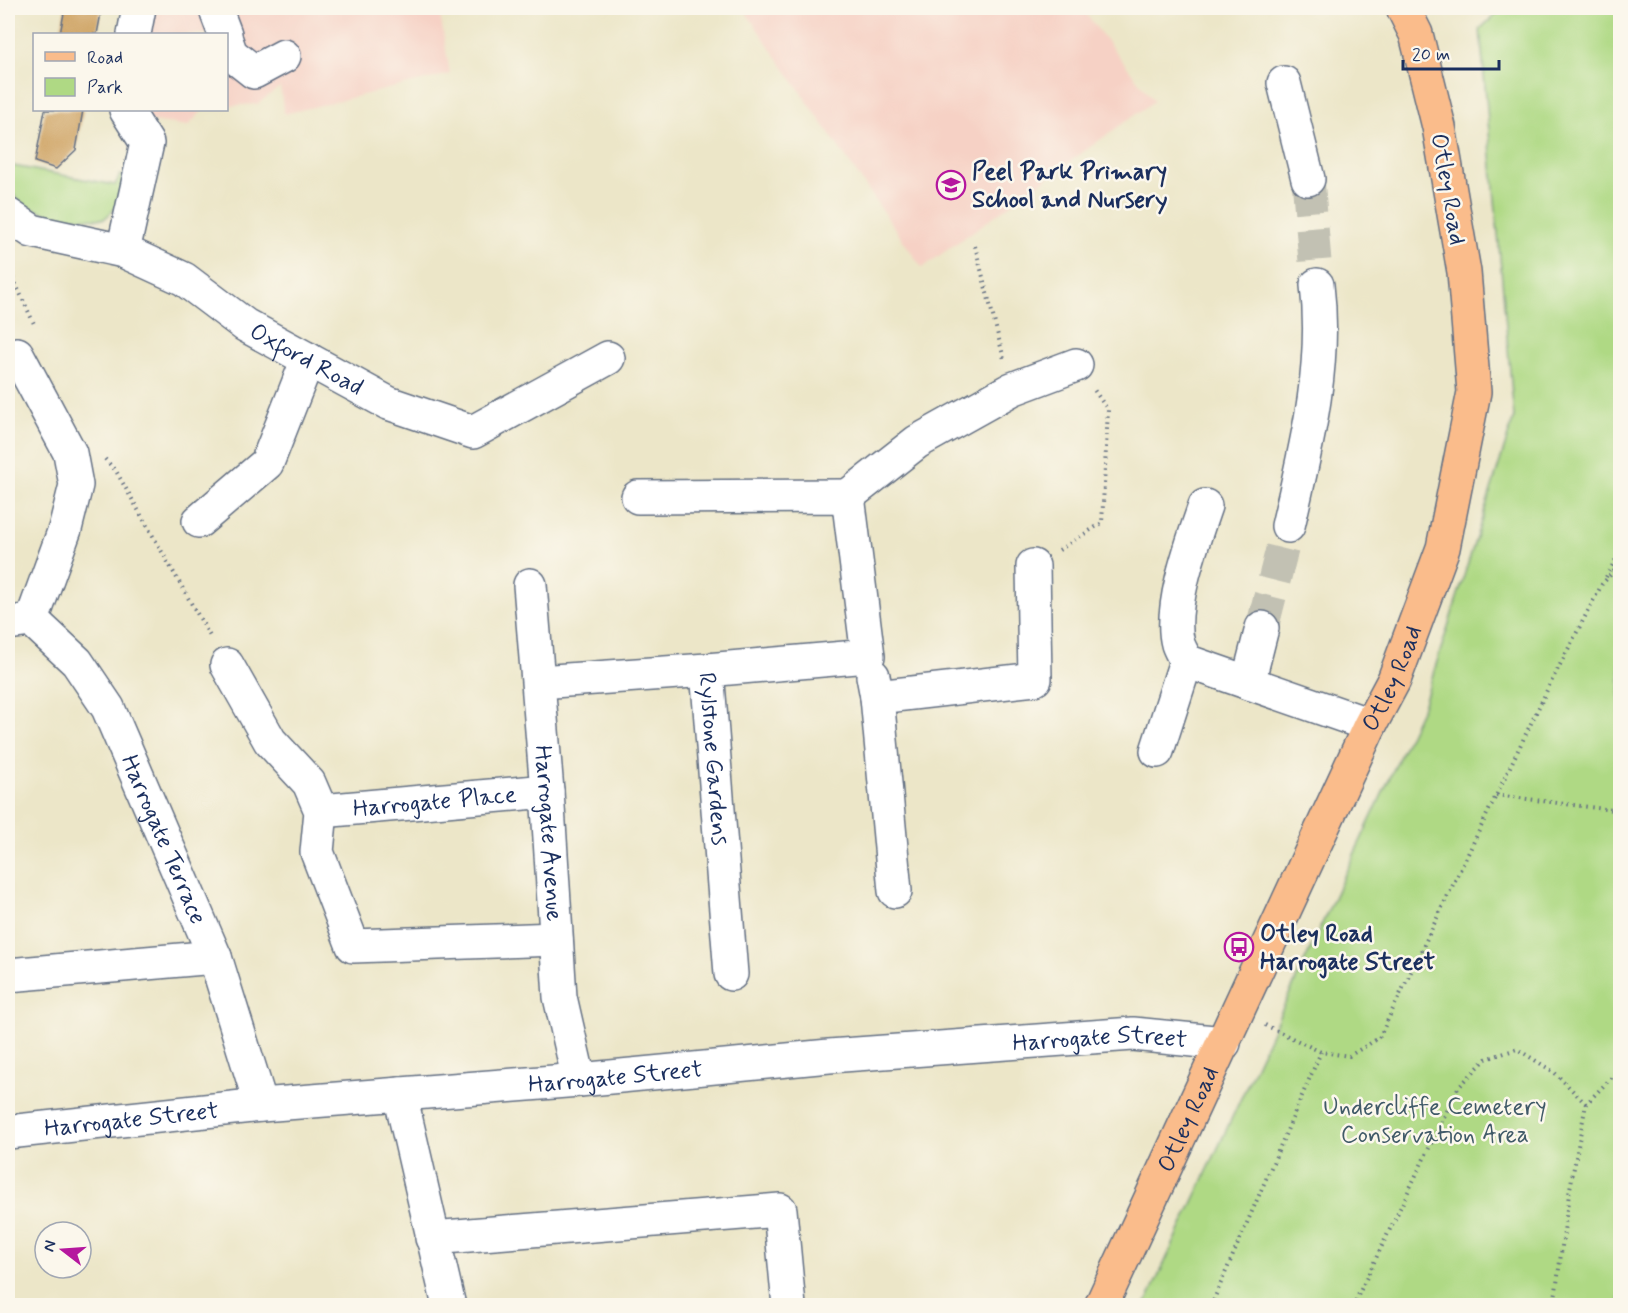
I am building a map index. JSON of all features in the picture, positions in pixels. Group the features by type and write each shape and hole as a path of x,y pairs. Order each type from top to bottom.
{"main road":[{"name":"Otley Road","path":"1101,1305 1370,725 1394,680 1443,548 1474,392 1464,272 1439,127 1416,34 1403,8"}],"street":[{"path":"134,33 139,8"},
{"path":"219,8 218,13 225,33"},
{"path":"228,46 231,54 255,72 284,56"},
{"path":"1284,83 1308,179"},
{"path":"123,251 147,143 127,111"},
{"name":"Oxford Road","path":"8,215 32,231 123,251 184,279 245,325 388,403 473,432 608,358"},
{"path":"1288,526 1308,436 1318,368 1319,298 1317,285"},
{"path":"20,622 65,529 76,485 70,453 27,342"},
{"path":"199,521 267,464 308,359"},
{"path":"638,497 848,496 917,442 1012,389 1076,365"},
{"path":"848,496 868,656 877,697 895,891"},
{"path":"1157,751 1186,661 1178,644 1176,622 1183,573 1205,506"},
{"path":"877,697 1035,679 1033,566"},
{"name":"Harrogate Avenue","path":"530,585 547,791 560,997 579,1080"},
{"name":"Harrogate Terrace","path":"20,622 77,662 108,708 215,957 261,1105"},
{"path":"1248,682 1262,628"},
{"name":"Rylstone Gardens","path":"731,974 707,670 868,656"},
{"path":"1186,661 1370,725"},
{"path":"227,665 270,741 309,783 321,811 316,852 353,946 556,939"},
{"path":"538,682 707,670"},
{"name":"Harrogate Place","path":"321,811 547,791"},
{"path":"8,975 215,957"},
{"name":"Harrogate Street","path":"8,1132 261,1105 579,1080 829,1056 1133,1034 1224,1043"},
{"path":"400,1094 448,1305"},
{"path":"432,1238 780,1210 789,1305"}],"path":[{"path":"975,246 1012,389"},
{"path":"8,267 27,342"},
{"path":"1033,566 1102,523 1108,410 1076,365"},
{"path":"102,456 116,471 227,665"},
{"path":"1238,1012 1322,1052 1349,1056 1379,1038 1550,684 1620,552"},
{"path":"1602,584 1616,569 1620,568"},
{"path":"1496,795 1620,811"},
{"path":"1353,1305 1458,1088 1486,1059 1517,1049 1554,1072 1586,1104"},
{"path":"1211,1305 1322,1052"},
{"path":"1554,1305 1569,1194 1586,1104 1620,1072"}],"shaded area":[{"path":"152,8 439,8 450,74 284,114 280,87 257,104 228,106 228,33 148,33"},
{"name":"Peel Park Primary School and Nursery","path":"743,8 1081,8 1154,101 922,268"},
{"path":"142,111 202,111 188,126 145,120"}],"green space":[{"name":"Undercliffe Cemetery Conservation Area","path":"1503,8 1620,8 1620,1305 1145,1305 1423,706 1514,417 1480,29"},
{"path":"8,165 115,185 120,175 131,177 118,206 104,219 57,217 25,206 8,190"}],"building":[{"path":"65,8 102,8 97,33 60,33"},
{"path":"45,111 83,111 76,150 56,169 35,162"}],"tunnel":[{"path":"1308,179 1317,285"},
{"path":"1262,628 1288,526"}],"place":[{"name":"Peel Park Primary School and Nursery","path":"951,185"},
{"name":"Otley Road Harrogate Street","path":"1239,947"}]}
